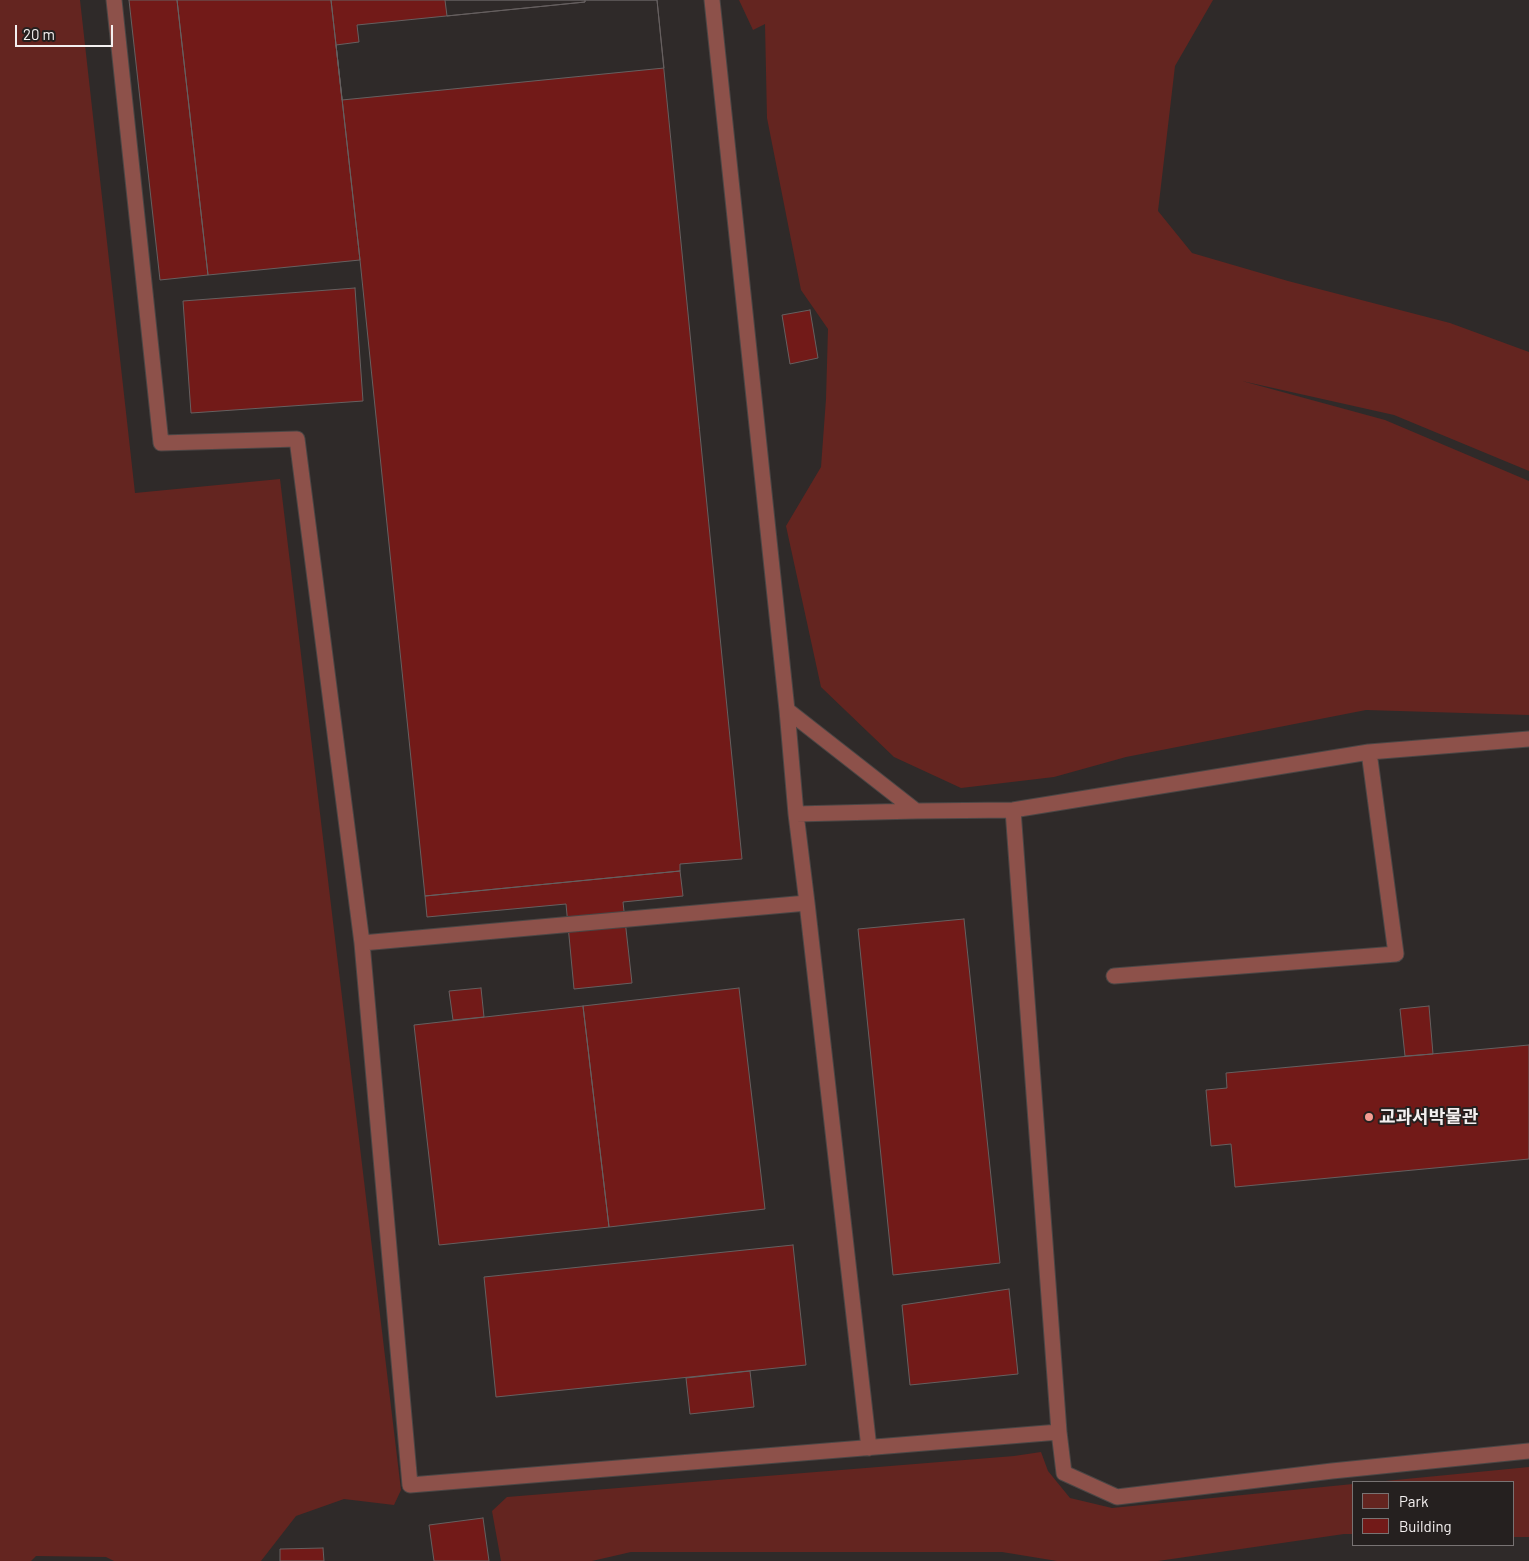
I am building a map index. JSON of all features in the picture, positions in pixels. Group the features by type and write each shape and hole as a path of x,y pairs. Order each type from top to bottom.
{"lane":[{"path":"114,0 161,443 297,438 362,943 410,1485 1059,1432"},
{"path":"712,0 787,710 796,814 869,1448"},
{"path":"787,710 916,811"},
{"path":"796,814 1013,810 1369,752 1529,739"},
{"path":"1114,976 1396,954 1369,752"},
{"path":"1013,810 1059,1432 1064,1473 1117,1497 1332,1471 1529,1451"},
{"path":"362,943 807,903"}],"green space":[{"path":"0,0 80,0 135,493 280,479 401,1490 394,1505 344,1499 296,1516 261,1561 114,1561 106,1557 36,1556 31,1561 0,1561"},
{"path":"739,0 1213,0 1175,66 1158,211 1192,253 1288,281 1450,323 1529,352 1529,471 1394,415 1242,381 1385,420 1529,481 1529,715 1366,710 1126,757 1054,777 961,788 894,757 821,687 786,526 821,467 826,399 828,329 801,290 767,118 765,24 753,30"},
{"path":"1041,1452 1048,1471 1070,1498 1112,1508 1352,1484 1352,1534 1158,1561 1057,1561 1002,1552 631,1552 592,1561 501,1561 492,1511 507,1497 1014,1456"},
{"path":"1529,1467 1529,1537 1514,1537 1514,1481 1385,1481"}],"building":[{"path":"129,0 177,0 208,275 160,280"},
{"path":"177,0 331,0 360,260 208,275"},
{"path":"331,0 657,0 742,859 680,864 680,871 425,896 360,260"},
{"path":"445,0 585,0 585,2 447,16"},
{"path":"585,0 657,0 664,68 342,100 336,45 359,42 357,25 585,2"},
{"path":"355,288 363,401 191,413 183,301"},
{"path":"810,310 818,358 790,364 782,315"},
{"path":"680,871 683,896 623,902 632,983 574,989 566,904 427,917 425,896"},
{"path":"964,919 1000,1263 893,1275 858,929"},
{"path":"481,988 484,1017 453,1020 449,991"},
{"path":"739,988 765,1209 609,1227 583,1006"},
{"path":"583,1006 609,1227 439,1245 414,1025"},
{"path":"1429,1006 1433,1054 1405,1056 1400,1009"},
{"name":"교과서박물관","path":"1529,1045 1529,1159 1235,1187 1231,1144 1211,1146 1206,1090 1227,1088 1226,1073"},
{"path":"793,1245 806,1365 496,1397 484,1277"},
{"path":"1009,1289 1018,1374 910,1385 902,1305"},
{"path":"750,1371 754,1407 690,1414 686,1378"},
{"path":"483,1518 489,1561 434,1561 429,1525"},
{"path":"323,1548 324,1561 280,1561 280,1549"}],"place":[{"name":"교과서박물관","path":"1369,1117"}]}
